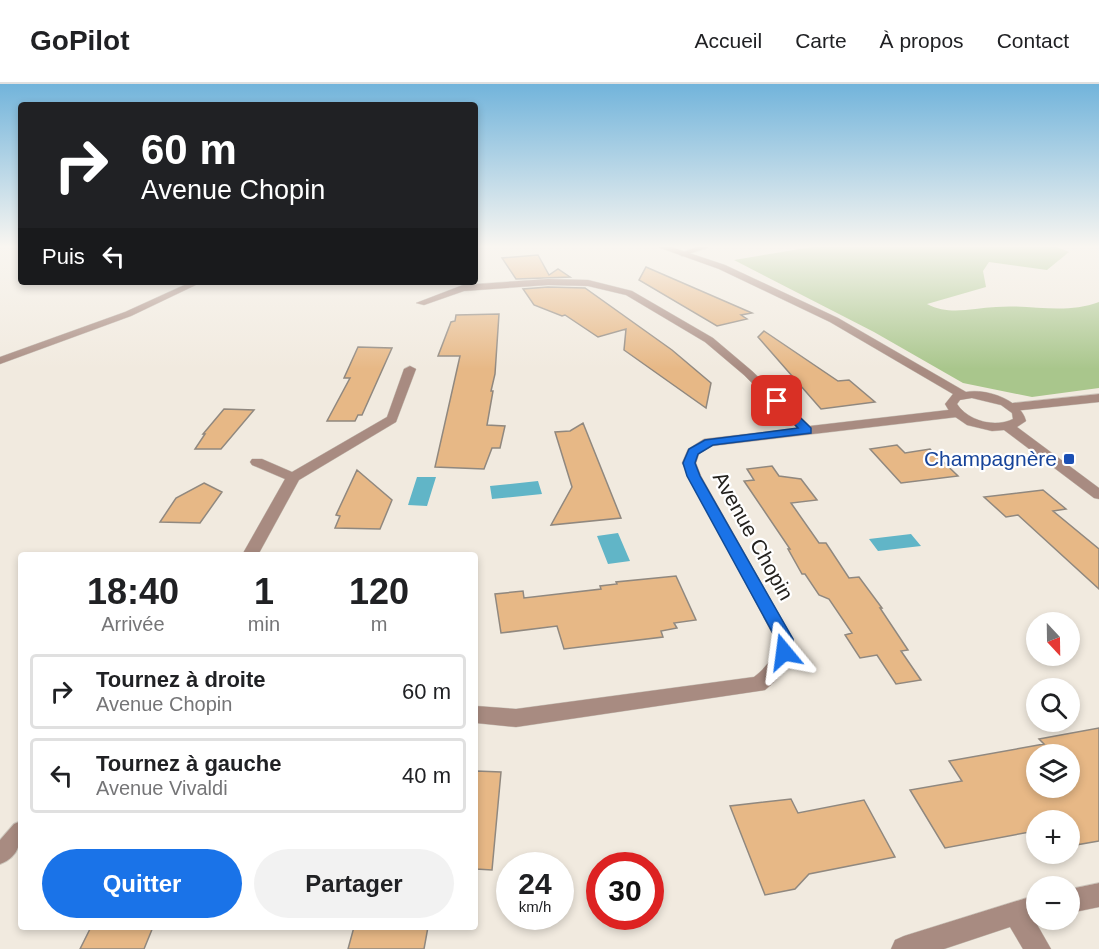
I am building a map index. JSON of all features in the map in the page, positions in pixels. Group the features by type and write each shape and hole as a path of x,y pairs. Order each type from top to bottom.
{"street":[{"path":"0,361 128,314 186,287"},
{"path":"420,303 470,287"},
{"path":"604,287 629,293 709,340 748,373 807,430"},
{"path":"768,287 834,320 963,395"},
{"path":"252,552 293,477 392,419 410,369"},
{"path":"1099,398 1013,407 983,395 963,395 956,397 951,404 957,413 975,423 1008,427 1099,495"},
{"path":"1008,427 1020,421 1021,417 1013,407"},
{"name":"Avenue Chopin","path":"478,716 516,718 758,684 776,671 784,652 784,639 694,476 689,463 693,452 710,442 957,413"},
{"path":"257,462 293,477"},
{"path":"1080,899 1099,895"},
{"path":"904,949 1026,910"},
{"path":"1032,930 1038,949"}],"lane":[{"path":"0,855 18,834"}],"green space":[{"path":"787,287 985,287 927,304 944,310 1009,306 1060,309 1099,302 1099,388 1032,397 963,383 874,332"}],"water":[{"path":"417,477 436,477 427,506 408,505"},
{"path":"538,481 542,494 492,499 490,486"},
{"path":"618,533 630,561 608,564 597,536"},
{"path":"911,534 921,546 878,551 869,539"}],"building":[{"path":"651,287 693,287 752,313 741,315 747,319 717,326"},
{"path":"585,288 672,350 711,383 706,408 624,350 626,329 598,337 565,315 562,316 534,305 523,289"},
{"path":"499,314 495,374 487,425 505,426 500,448 492,448 484,469 435,467 460,356 438,356 451,322 455,321 456,315"},
{"path":"764,331 838,381 849,380 875,402 821,409 758,337"},
{"path":"358,347 392,348 362,415 358,415 355,421 327,421 350,378 344,378"},
{"path":"224,409 254,410 221,449 195,449 205,434 203,434"},
{"path":"583,423 621,518 551,525 572,487 555,432 570,431"},
{"path":"897,445 905,453 930,449 958,476 901,483 870,449"},
{"path":"772,466 779,476 801,479 817,500 791,503 819,543 826,543 849,578 859,577 882,608 880,608 908,650 901,651 921,680 896,684 877,655 860,658 845,635 852,633 829,599 819,595 805,574 802,574 788,549 790,549 744,481 754,480 747,469"},
{"path":"357,470 392,500 380,529 335,528 340,516 336,515"},
{"path":"204,483 222,492 200,523 160,522 176,498"},
{"path":"1043,490 1066,509 1053,511 1099,549 1099,589 1018,515 1006,517 984,497"},
{"path":"676,576 696,620 674,623 677,628 661,631 663,637 564,649 557,626 501,633 495,594 523,591 524,598 601,589 600,586 617,584 616,582"},
{"path":"1099,728 1099,841 1080,844 1080,810 1026,810 1026,833 945,848 910,790 962,781 949,761 1026,747 1026,798 1080,798 1080,744 1044,744 1039,739"},
{"path":"478,771 501,772 492,870 478,869"},
{"path":"791,799 798,813 864,800 895,857 809,874 795,889 765,895 730,806"},
{"path":"90,930 152,930 144,949 80,949"},
{"path":"353,930 427,930 424,949 348,949"}],"place":[{"name":"Champagnère","path":"1069,459"}],"route":[{"path":"777,401 807,430 710,442 693,452 689,463 784,639 784,652"}]}
